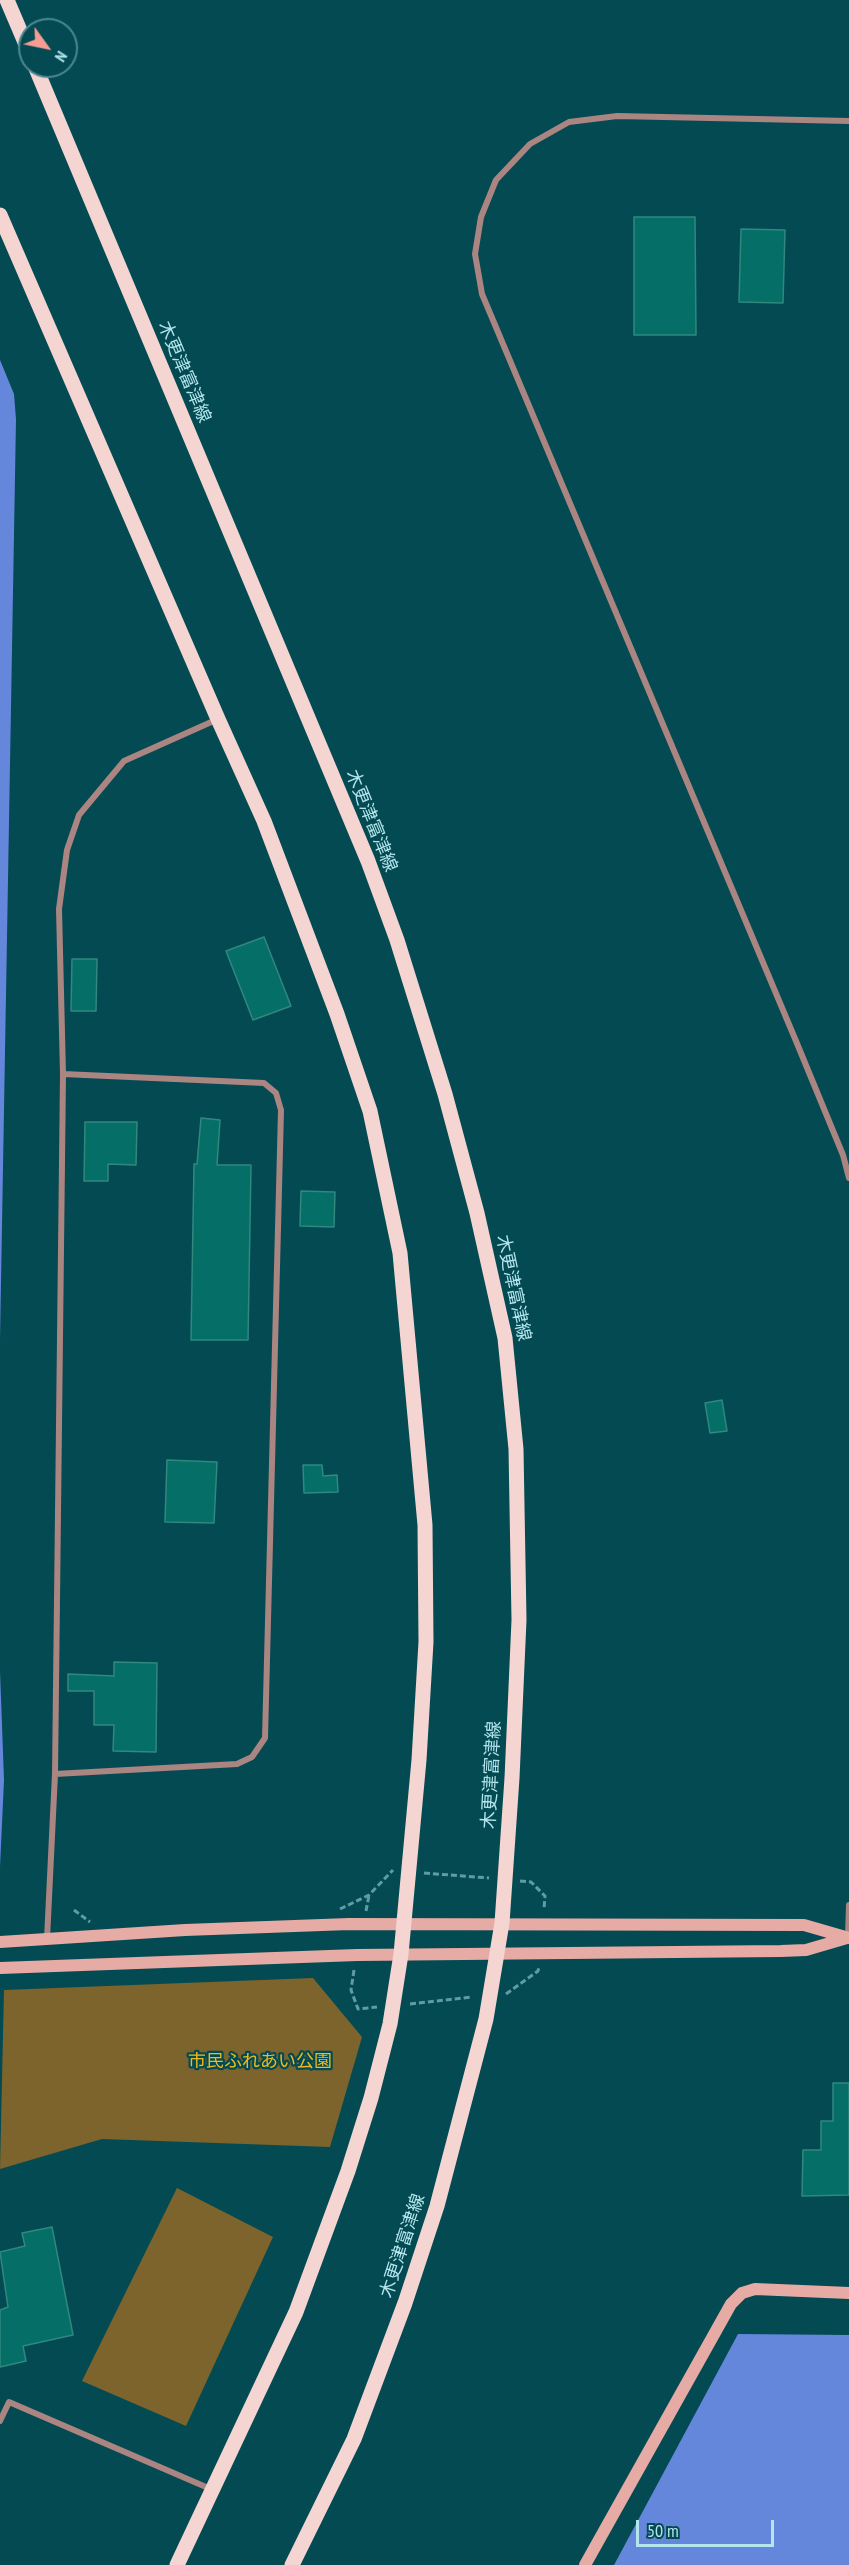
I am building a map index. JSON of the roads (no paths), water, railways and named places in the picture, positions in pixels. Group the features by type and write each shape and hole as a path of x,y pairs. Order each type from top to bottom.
{"main road":[{"path":"7,0 18,26"},
{"name":"木更津富津線","path":"40,78 368,861 416,996 477,1213 505,1338 516,1449 519,1620 502,1923 486,2019 437,2206 405,2303 354,2439 292,2565"},
{"path":"0,215 264,821 341,1025 370,1111 400,1253 425,1525 426,1642 410,1871 401,1954 390,2024 371,2098 336,2209 296,2312 177,2565"}],"street":[{"path":"849,120 617,117 570,122 530,144 496,180 481,218 475,254 482,294 796,1041 843,1155 849,1178"},
{"path":"47,1939 55,1774 63,1074 59,909 67,850 79,815 124,761 218,719"},
{"path":"55,1774 237,1764 252,1757 265,1738 281,1110 276,1093 264,1083 63,1074"},
{"path":"849,1905 849,1938"},
{"path":"4,1942 185,1930 405,1923 804,1925 849,1938"},
{"path":"5,1968 401,1954 782,1952 806,1950 849,1938"},
{"path":"585,2565 731,2304 742,2294 755,2289 849,2292"},
{"path":"0,2421 9,2402 214,2490"}],"water":[{"path":"0,360 14,394 16,419 0,1339"},
{"path":"0,1671 4,1780 0,1867"},
{"path":"738,2334 849,2335 849,2565 614,2565"}],"park label":[{"name":"市民ふれあい公園","path":"260,2062"}]}
